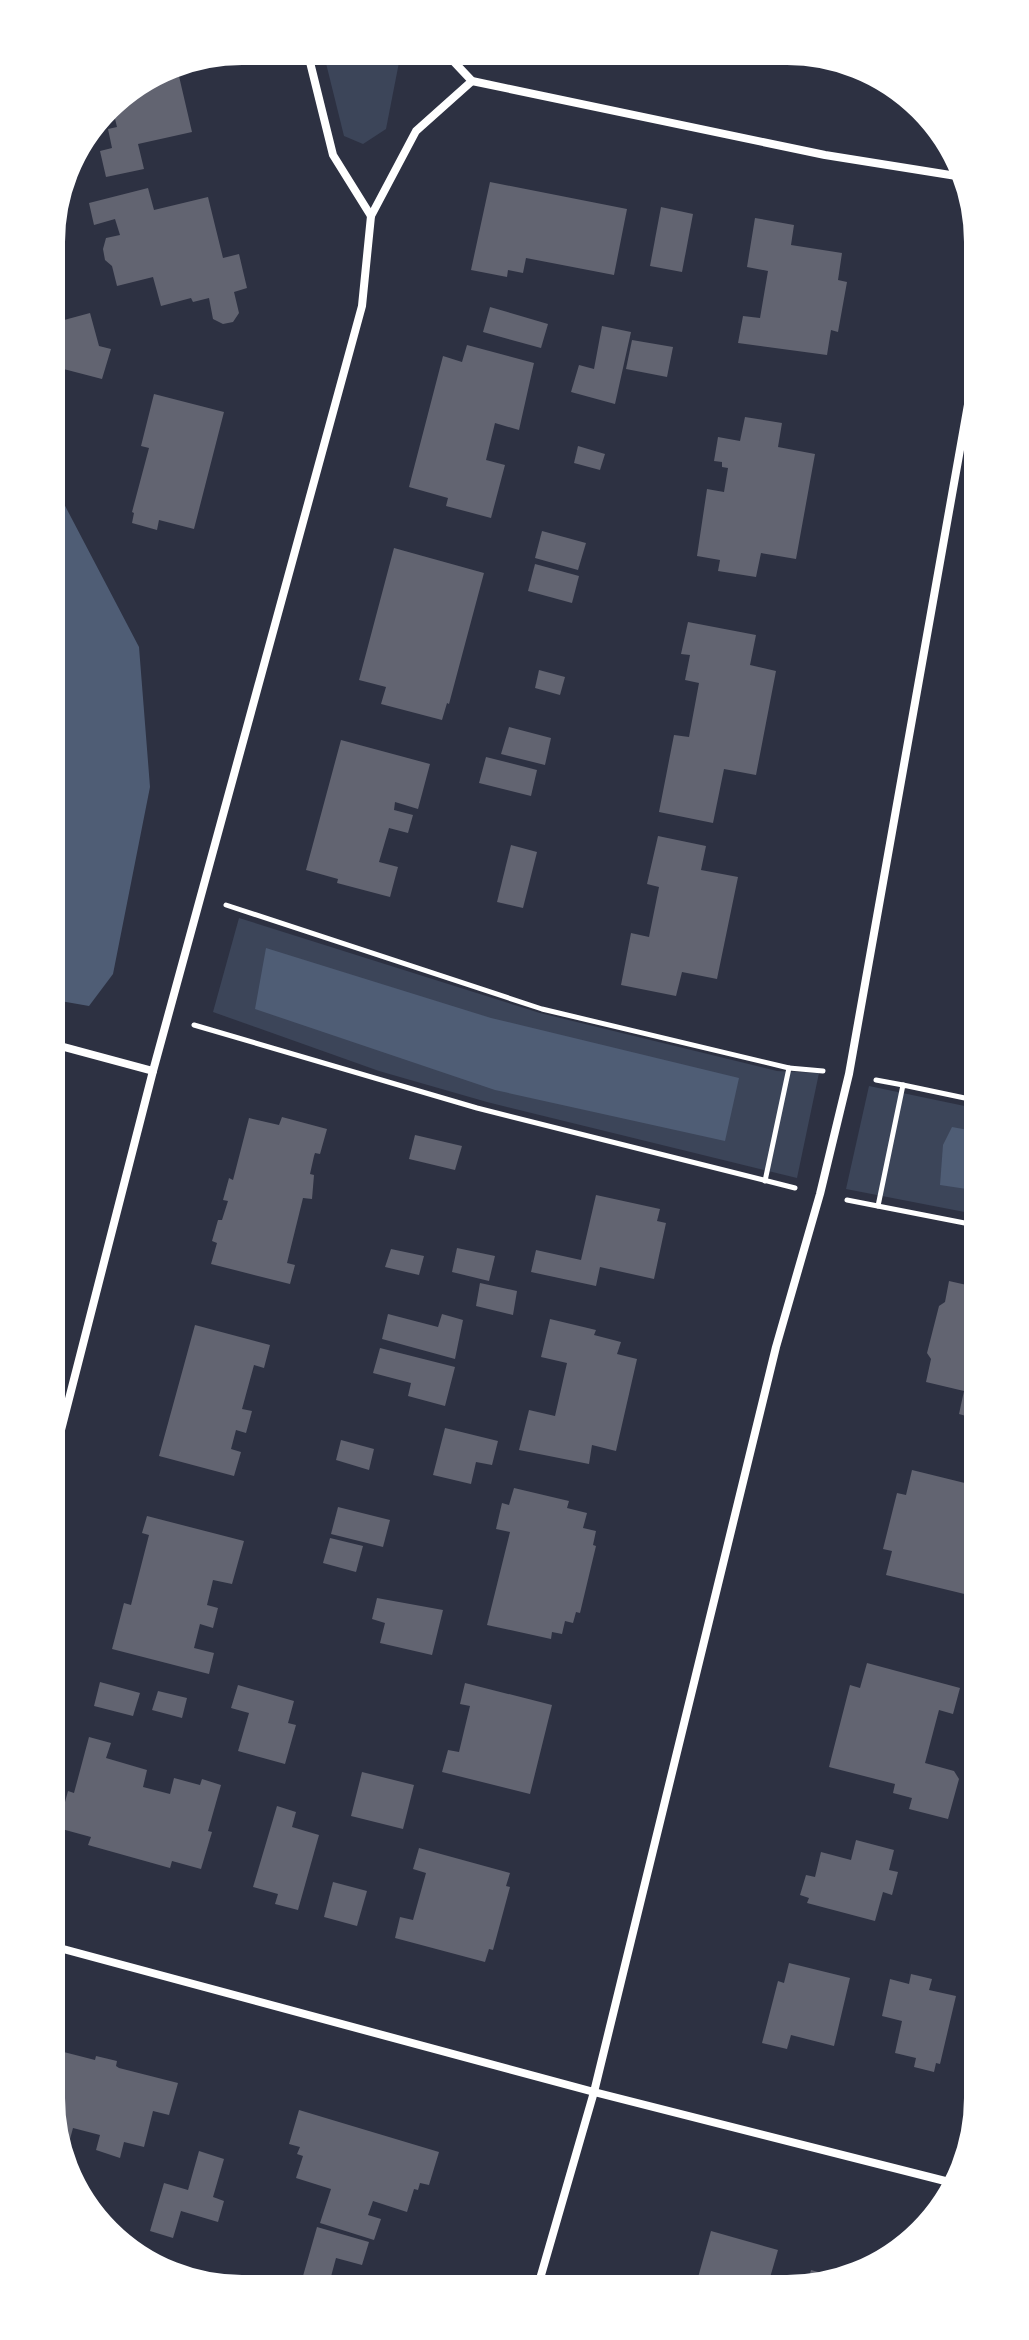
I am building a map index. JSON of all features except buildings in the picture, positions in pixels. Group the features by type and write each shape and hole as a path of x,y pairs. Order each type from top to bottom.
{"street":[{"path":"309,60 333,155 371,216"},
{"path":"452,60 472,81 825,155 956,176"},
{"path":"60,1434 153,1071 362,306 371,216 416,131 472,81"},
{"path":"540,2280 594,2092 776,1347 820,1194 849,1074 969,399"},
{"path":"60,1046 153,1071"},
{"path":"60,1948 594,2092 949,2182"}],"path":[{"path":"200,896 542,1009 789,1068"},
{"path":"169,1017 477,1108 820,1194 969,1224"},
{"path":"878,1206 903,1085 969,1099"}],"shaded area":[{"path":"325,60 399,60 386,129 363,144 344,136"},
{"path":"60,496 139,647 150,787 113,974 89,1006 60,1001"},
{"path":"239,918 540,1013 777,1071 819,1073 797,1178 487,1102 379,1071 213,1012"},
{"path":"266,948 491,1018 739,1078 725,1141 495,1090 255,1009"},
{"path":"869,1086 969,1107 969,1213 846,1189"},
{"path":"952,1127 969,1130 969,1189 940,1185 943,1145"}]}
